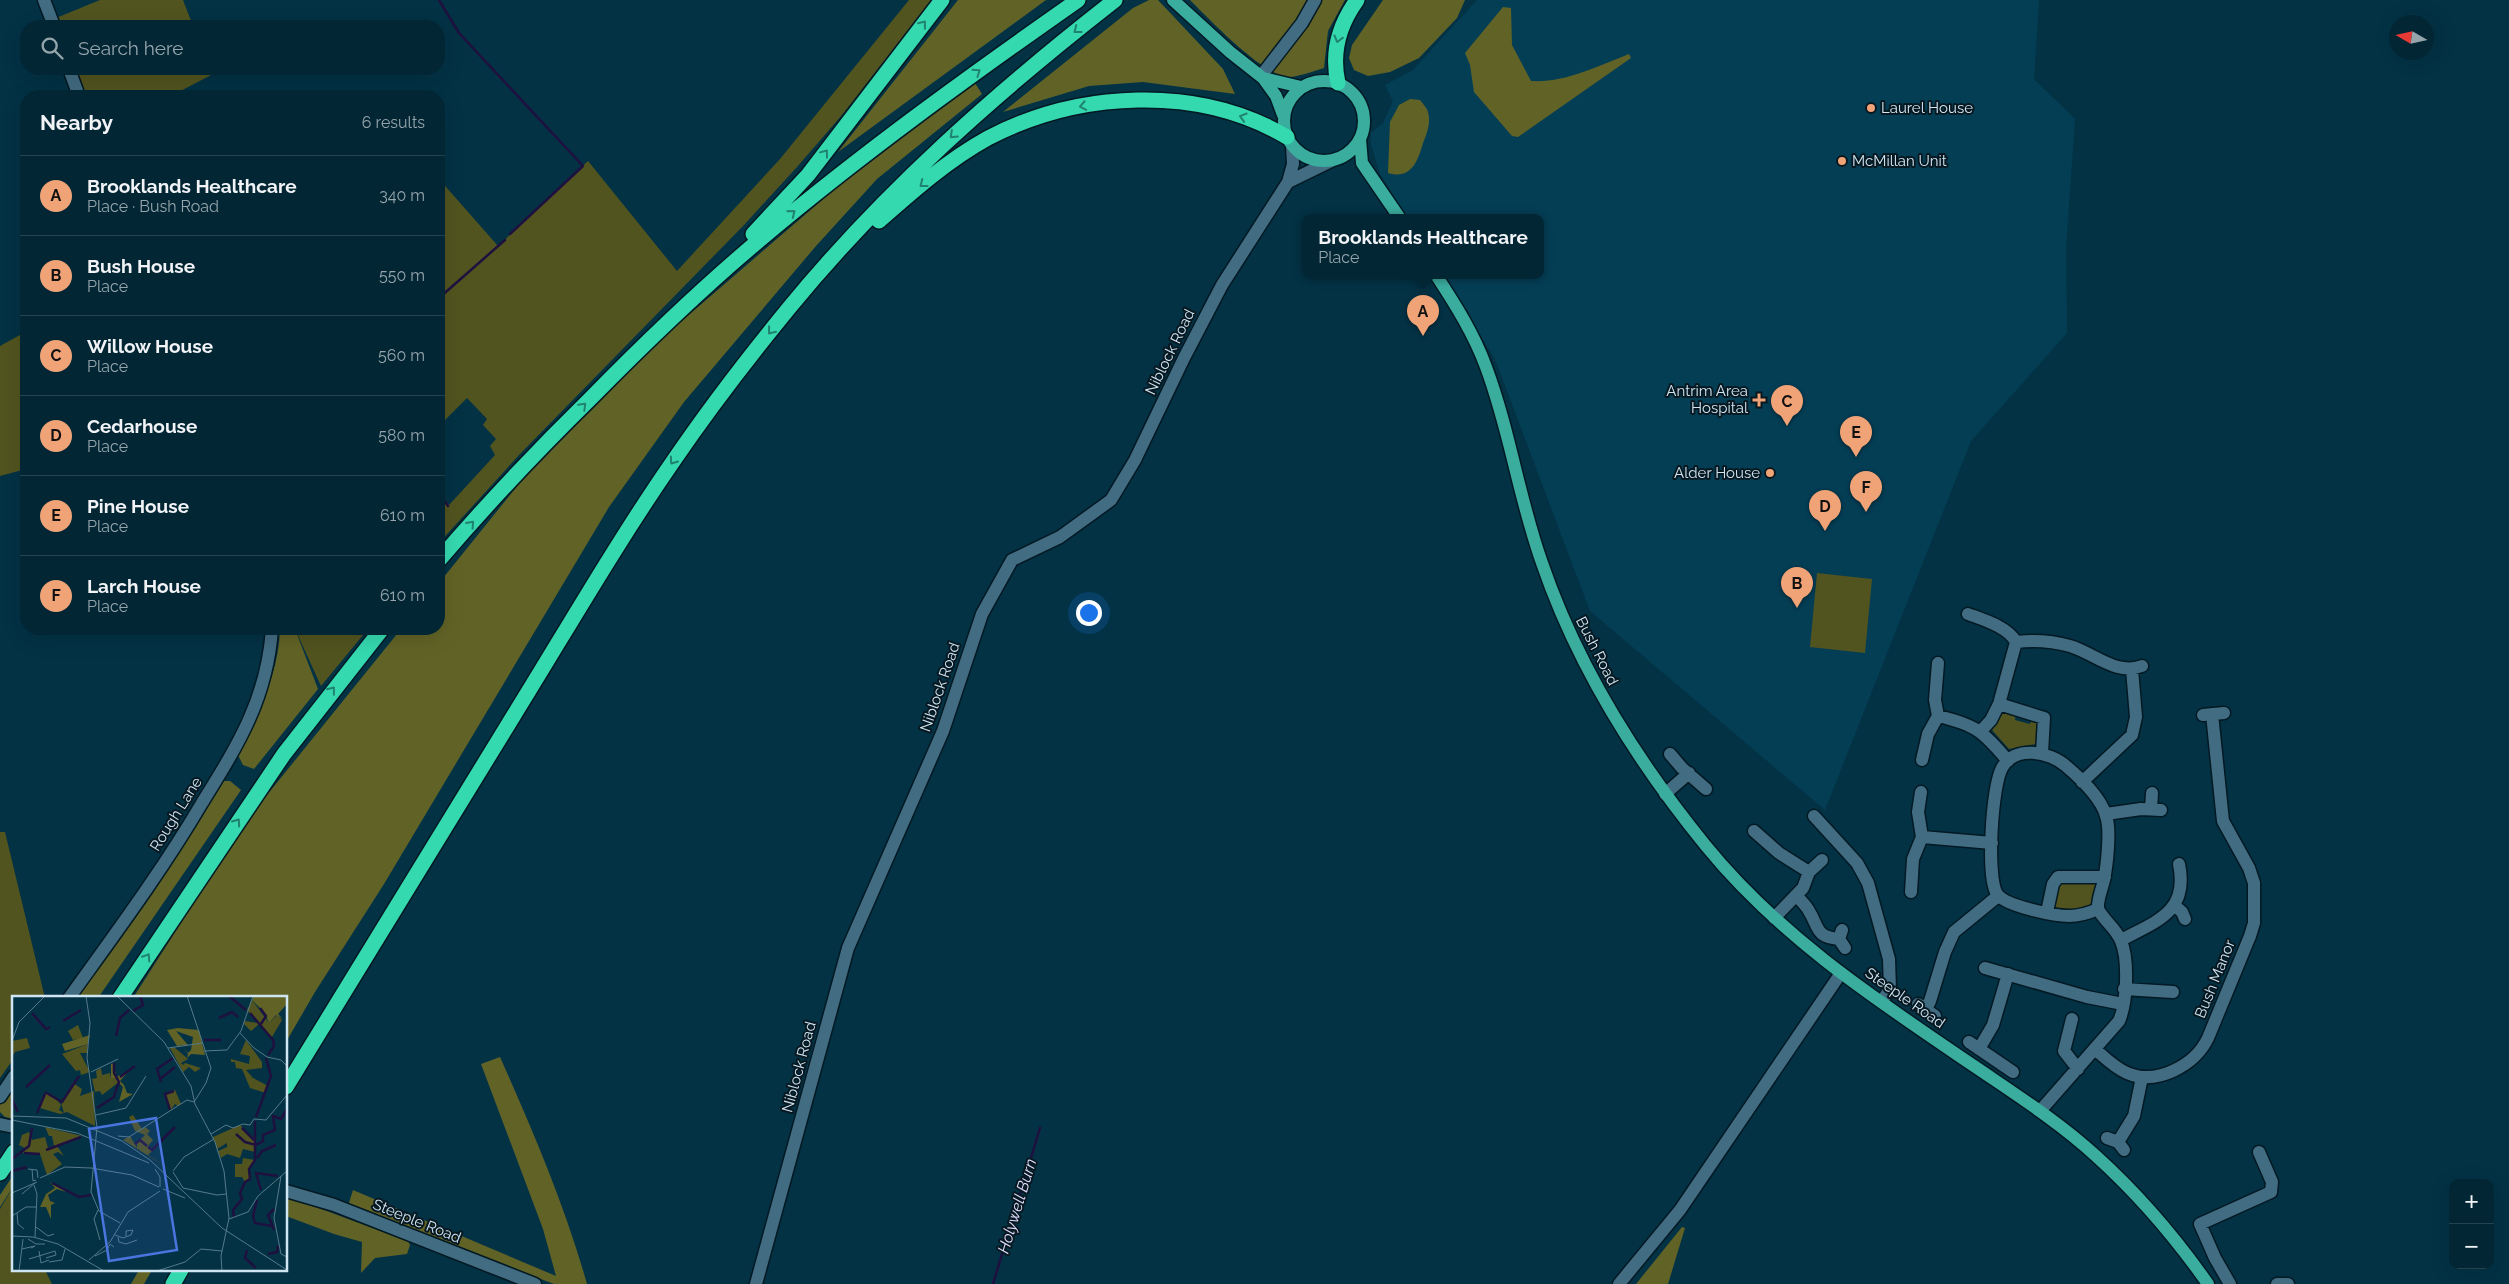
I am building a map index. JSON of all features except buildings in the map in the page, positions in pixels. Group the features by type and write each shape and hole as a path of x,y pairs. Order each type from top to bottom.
{"highway":[{"path":"445,553 510,479 687,304 808,175 942,0"},
{"path":"687,304 763,237 922,111 1078,0"},
{"path":"288,1085 374,941 647,500 700,423 790,306 857,231 952,135 1036,62 1116,0"},
{"path":"1338,82 1334,67 1337,39 1357,0"},
{"path":"790,306 875,225 951,162 987,139 1044,115 1101,102 1170,101 1204,106 1262,123 1289,142"},
{"path":"121,996 284,754 377,635"},
{"path":"0,1173 12,1155"},
{"path":"173,1284 179,1272"}],"main road":[{"path":"1173,0 1230,52 1262,77 1276,96 1289,142 1307,158 1318,161 1336,159 1362,164"},
{"path":"1262,77 1302,87"},
{"path":"1283,116 1292,95 1313,81 1326,80 1338,82 1347,87 1360,102 1364,114 1364,127 1360,139 1352,150 1336,159"},
{"path":"1360,139 1362,164 1397,214"},
{"name":"Bush Road","path":"1439,279 1464,318 1485,364 1503,417 1533,537 1561,616 1597,689 1638,757 1664,794 1724,868 1774,918 1842,973"},
{"name":"Steeple Road","path":"1842,973 2040,1111 2094,1154 2141,1200 2186,1253 2208,1284"}],"street":[{"path":"44,0 52,20"},
{"path":"1262,77 1302,23 1315,0"},
{"path":"71,75 77,90"},
{"name":"Niblock Road","path":"756,1284 848,948 943,731 982,614 1012,560 1060,537 1111,500 1135,460 1184,358 1222,286 1288,182 1293,164 1289,142"},
{"path":"1288,182 1336,159"},
{"path":"1968,614 1992,623 2010,634 2016,642"},
{"name":"Rough Lane","path":"70,996 178,844 242,738 263,685 271,635"},
{"path":"2016,642 2034,640 2070,646 2116,667 2137,668 2136,717 2132,735 2082,782"},
{"path":"1981,731 1991,720 1999,704 2016,642"},
{"path":"1922,760 1928,734 1938,716 1935,700 1938,664"},
{"path":"1999,704 2044,718 2042,753"},
{"name":"Bush Manor","path":"2096,1050 2120,1070 2142,1077 2167,1073 2183,1066 2197,1056 2208,1038 2254,923 2254,883 2246,851 2228,834 2221,812 2213,714"},
{"path":"1938,716 1971,725 1981,731 2008,761"},
{"path":"2040,1111 2096,1050 2119,1021 2123,1004 2125,958 2121,940 2098,909 2105,877 2106,814 2082,782 2060,761 2042,753 2024,754 2008,761 1998,779 1992,843 1990,872 1998,896 2017,905 2068,916 2098,909"},
{"path":"1670,754 1706,789"},
{"path":"1664,794 1689,773"},
{"path":"1911,892 1912,859 1922,837 1918,812 1921,792"},
{"path":"2106,814 2156,810 2152,793"},
{"path":"1814,816 1857,863 1868,883 1889,959 1890,989 1882,1001"},
{"path":"1754,831 1779,853 1809,872"},
{"path":"1922,837 1992,843"},
{"path":"1774,918 1803,888 1809,872 1822,860"},
{"path":"2121,940 2163,918 2175,906 2180,886 2179,864"},
{"path":"2048,912 2053,884 2058,877 2105,877"},
{"path":"1796,895 1810,911 1817,930 1825,936 1842,939"},
{"path":"1926,1010 1945,952 1954,932 1998,896"},
{"path":"2175,906 2182,912 2185,919"},
{"path":"1985,968 2086,997 2123,1004"},
{"name":"Steeple Road","path":"1619,1284 1680,1210 1842,973"},
{"path":"2008,974 1993,1025 1974,1046 2013,1072"},
{"path":"2124,989 2174,992"},
{"path":"2072,1019 2064,1052 2078,1069"},
{"path":"2116,1143 2134,1116 2142,1077"},
{"path":"0,1097 12,1079"},
{"path":"2230,1284 2215,1258 2200,1224 2271,1192 2273,1184 2259,1152"},
{"name":"Steeple Road","path":"288,1192 334,1206 535,1284"},
{"path":"2277,1284 2288,1284"}],"shaded area":[{"path":"100,0 183,0 191,20 57,20 56,18"},
{"path":"909,0 931,0 842,115 797,167 744,225 519,455 445,536 445,500 449,505 495,455 490,446 496,439 483,425 487,419 467,398 445,420 445,186 498,246 588,161 677,271 780,159"},
{"path":"958,0 1046,0 838,152"},
{"path":"1149,0 1158,0 1223,69 1235,94 1143,82 1089,86 1003,112 1133,8"},
{"path":"1190,0 1345,0 1328,31 1324,68 1290,77 1280,75 1253,58 1223,33"},
{"path":"1383,0 1465,0 1457,18 1419,58 1390,72 1368,76 1354,70 1349,58 1352,45"},
{"name":"Antrim Area Hospital","path":"1477,0 2039,0 2034,79 2075,119 2066,249 2067,333 1971,441 1825,810 1590,611 1495,359 1445,279 1544,279 1544,214 1405,214 1380,174 1371,145 1371,133 1383,123 1393,101 1385,85 1413,70"},
{"path":"1503,7 1511,8 1512,45 1531,81 1544,81 1569,76 1629,54 1631,58 1518,137 1512,136 1474,92 1470,65 1465,53"},
{"path":"76,75 211,75 182,90 81,90"},
{"path":"975,83 982,94 877,179 816,246 684,402 609,507 384,884 315,992 288,1039 288,996 134,996 246,821 396,635 445,635 445,576 535,464 662,338 836,188"},
{"path":"1410,99 1420,100 1427,109 1429,124 1427,132 1419,156 1412,167 1402,174 1388,173 1390,122 1399,105"},
{"path":"20,335 20,471 0,476 0,346"},
{"path":"1817,573 1872,579 1865,653 1810,647"},
{"path":"280,635 297,635 318,689 254,769 243,765 238,755 266,694 279,646"},
{"path":"298,635 363,635 321,686"},
{"path":"2008,711 2016,713 2015,720 2030,724 2032,719 2039,723 2038,742 2036,744 2009,749 1992,730 2002,713"},
{"path":"222,781 230,781 241,790 99,996 74,996"},
{"path":"0,832 5,832 45,996 12,996 12,1061 0,1078"},
{"path":"2059,881 2099,882 2092,906 2074,911 2053,907"},
{"path":"500,1057 548,1169 569,1226 587,1284 554,1284 348,1206 353,1190 556,1276 543,1229 481,1064"},
{"path":"12,1086 12,1119 5,1117 0,1112 0,1103"},
{"path":"12,1177 12,1188 0,1207 0,1195"},
{"path":"12,1188 12,1272 46,1272 52,1284 0,1284 0,1209"},
{"path":"288,1197 408,1241 410,1245 407,1254 375,1258 361,1273 362,1242 288,1217"},
{"path":"1682,1227 1685,1228 1668,1284 1636,1284"},
{"path":"138,1272 151,1272 144,1284 131,1284"}],"waterway":[{"path":"439,0 459,33 583,166 510,234"},
{"path":"445,293 505,240"},
{"path":"445,502 448,506"},
{"name":"Holywell Burn","path":"993,1284 1040,1128"}],"place":[{"name":"Laurel House","path":"1871,108"},
{"name":"McMillan Unit","path":"1842,161"},
{"name":"Brooklands Healthcare","path":"1423,336"},
{"name":"Antrim Area Hospital","path":"1759,400"},
{"name":"Willow House","path":"1787,426"},
{"name":"Pine House","path":"1856,457"},
{"name":"Alder House","path":"1770,473"},
{"name":"Larch House","path":"1866,512"},
{"name":"Cedarhouse","path":"1825,531"},
{"name":"Bush House","path":"1797,608"}]}
